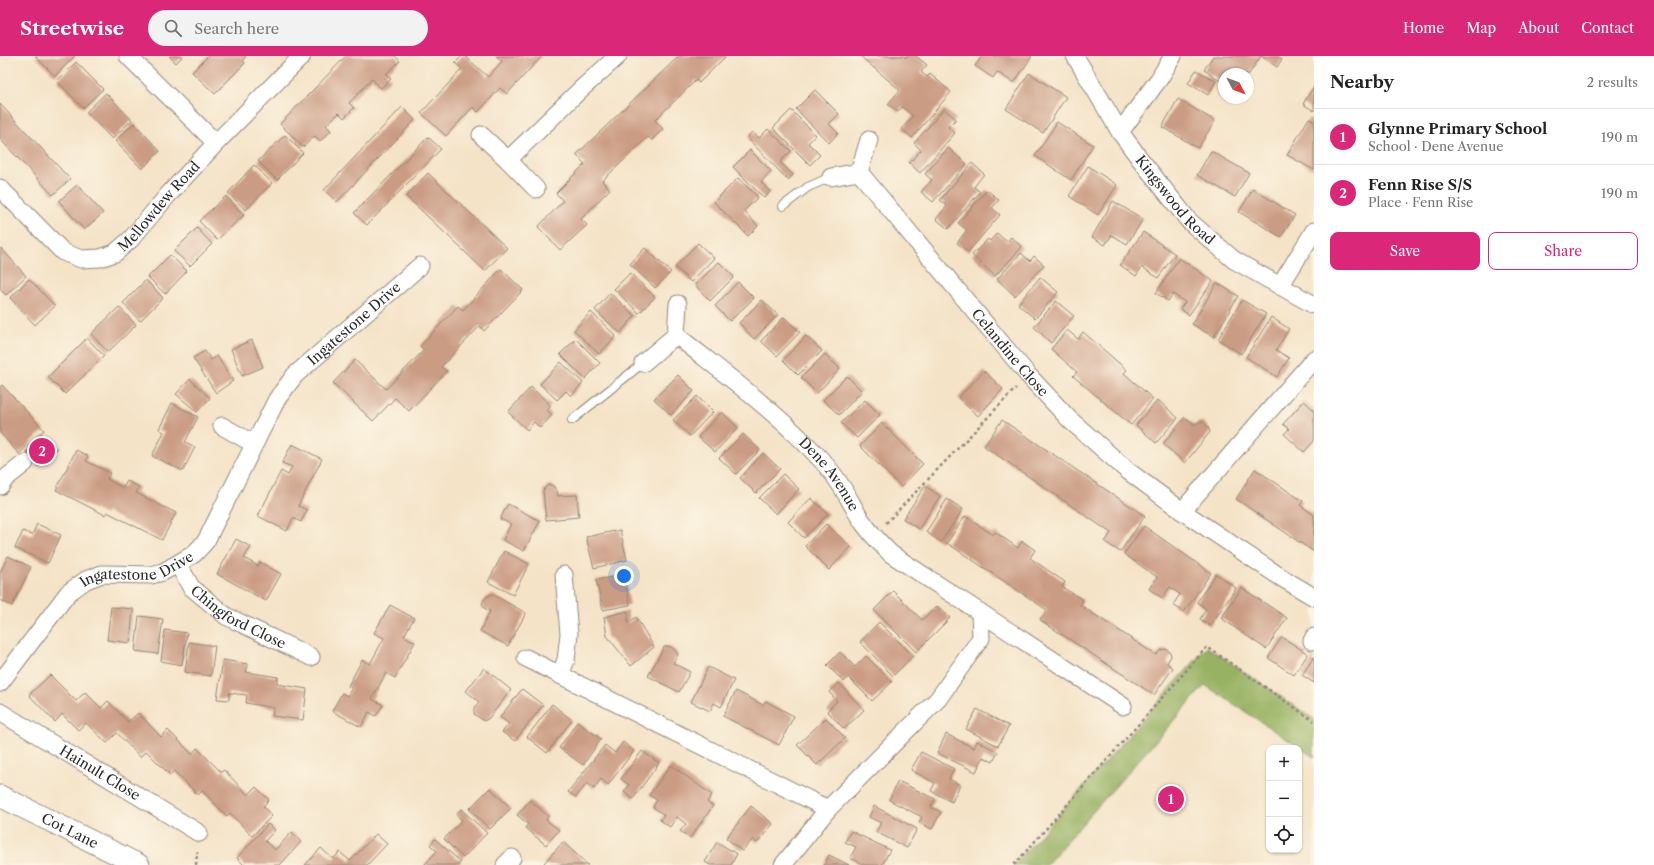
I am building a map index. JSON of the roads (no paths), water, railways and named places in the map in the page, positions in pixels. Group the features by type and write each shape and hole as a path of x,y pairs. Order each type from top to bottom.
{"street":[{"path":"128,56 216,143"},
{"name":"Mellowdew Road","path":"0,188 63,252 81,259 100,258 115,253 131,239 168,195 216,143 302,56"},
{"path":"508,160 580,90 618,56"},
{"name":"Kingswood Road","path":"1075,56 1120,132 1140,160 1189,221 1234,260 1314,305"},
{"path":"1120,132 1159,79 1173,56"},
{"path":"481,135 536,189"},
{"path":"831,177 859,172 870,140"},
{"name":"Celandine Close","path":"859,172 1028,375 1070,419 1116,460 1182,511 1282,578 1314,597"},
{"path":"1280,286 1314,231"},
{"name":"Ingatestone Drive","path":"0,683 68,593 80,584 102,574 151,575 163,572 194,554 206,541 277,399 295,375 420,266"},
{"path":"643,363 676,335 678,304"},
{"name":"Dene Avenue","path":"676,335 803,440 846,492 858,516 873,536 891,554 1123,706"},
{"path":"1182,511 1314,359"},
{"path":"222,426 254,444"},
{"path":"2,479 24,463"},
{"name":"Chingford Close","path":"178,564 191,586 226,616 312,657"},
{"path":"560,675 566,660 569,634 564,575"},
{"path":"783,865 828,809 938,699 981,638 980,612"},
{"path":"526,658 828,809"},
{"name":"Hainult Close","path":"0,712 199,833"},
{"name":"Cot Lane","path":"0,796 139,865"}],"lane":[{"path":"782,206 808,187 831,177"},
{"path":"572,420 643,363"}],"place":[{"name":"Fenn Rise S/S","path":"42,451"},
{"name":"Glynne Primary School","path":"1171,799"}]}
